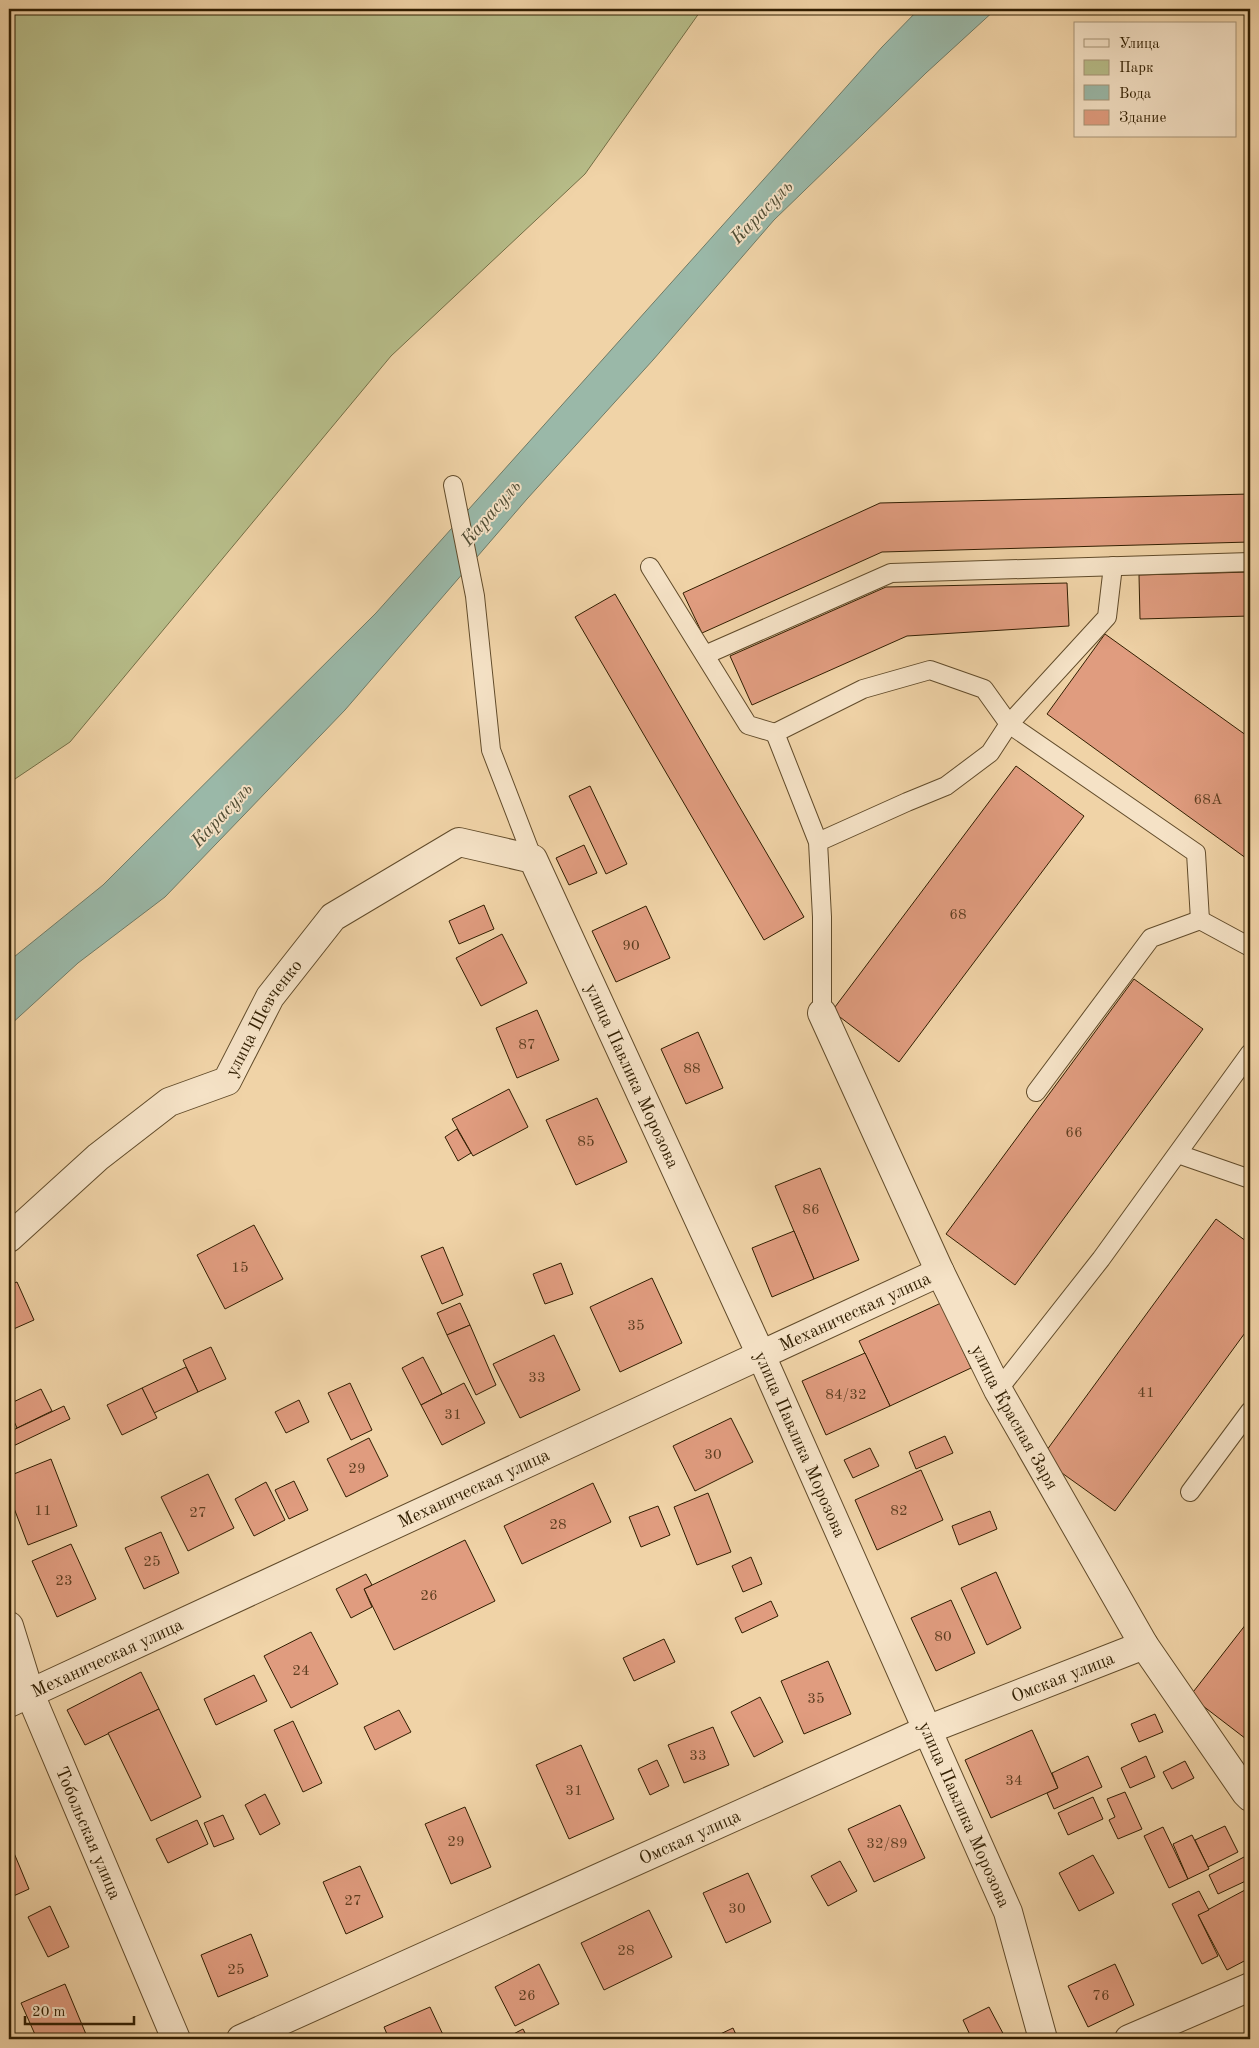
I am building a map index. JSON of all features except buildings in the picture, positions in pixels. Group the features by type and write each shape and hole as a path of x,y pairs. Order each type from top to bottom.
{"street":[{"name":"улица Шевченко","path":"9,1238 98,1157 169,1102 227,1081 270,997 333,917 459,842 533,859"},
{"name":"улица Павлика Морозова","path":"533,859 761,1354 1008,1912 1043,2039"},
{"name":"улица Красная Заря","path":"822,1012 940,1272 998,1390 1144,1645 1250,1797"},
{"name":"Механическая улица","path":"19,1699 940,1272"},
{"name":"Тобольская улица","path":"9,1626 19,1699 176,2039"},
{"name":"Омская улица","path":"241,2039 927,1730 1144,1645"},
{"path":"1129,2039 1250,1987"}],"lane":[{"path":"453,485 474,596 491,750 533,859"},
{"path":"705,655 891,573 1250,562"},
{"path":"818,842 946,786 990,753 1009,724 1107,617 1113,566"},
{"path":"650,567 748,725 775,733 863,689 930,670 984,689 1009,724 1196,853 1200,920"},
{"path":"775,733 818,842 822,917 822,1012"},
{"path":"1036,1092 1151,938 1200,920 1250,947"},
{"path":"998,1390 1102,1259 1250,1053"},
{"path":"1178,1154 1250,1179"},
{"path":"1190,1492 1250,1411"}],"green space":[{"path":"9,9 702,9 585,174 391,356 70,742 9,783"}],"water":[{"name":"Карасуль","path":"919,9 996,9 926,73 774,220 653,360 527,499 345,710 165,897 78,963 9,1026 9,961 103,885 376,613 882,47"}]}
